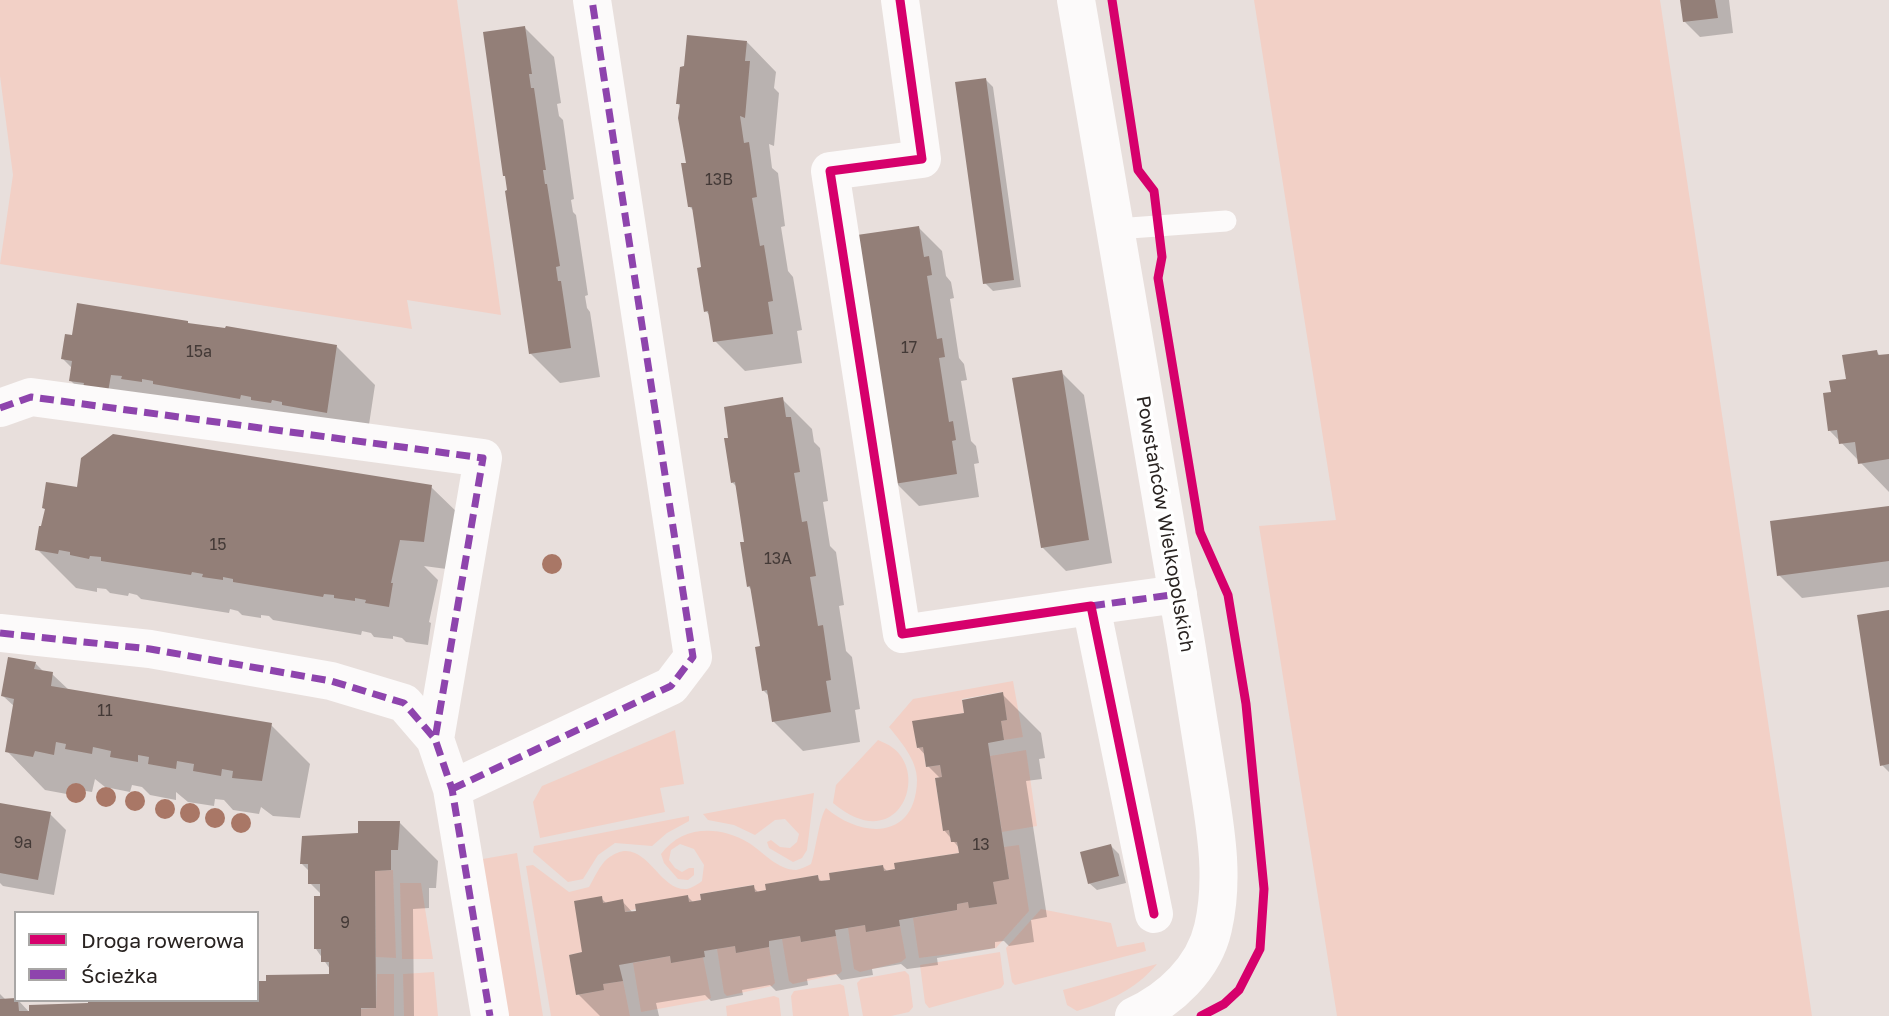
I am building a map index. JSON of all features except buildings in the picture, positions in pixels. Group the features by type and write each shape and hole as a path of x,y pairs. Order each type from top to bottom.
{"street":[{"path":"453,789 671,687 693,656 593,0"},
{"name":"Powstańców Wielkopolskich","path":"1076,0 1219,850 1219,893 1213,930 1203,954 1189,975 1169,995 1134,1016"},
{"path":"900,1 922,159 830,171 902,634 1178,594"},
{"path":"0,408 31,397 482,458 435,739"},
{"path":"1091,606 1154,914"},
{"path":"0,633 150,649 331,681 404,703 435,739 453,789 490,1016"}],"lane":[{"path":"1116,229 1226,221"}],"shaded area":[{"path":"0,0 457,0 501,315 407,300 412,329 0,264 13,175 0,76"},
{"path":"1254,0 1660,0 1812,1016 1337,1016 1259,526 1336,520"},
{"path":"1013,681 1023,737 1004,740 1001,721 1007,720 1002,692 962,699 964,713 913,722 917,748 923,747 926,767 940,765 942,777 935,778 943,830 949,830 951,842 957,842 959,853 895,863 895,869 884,871 882,865 830,873 830,880 819,881 818,875 766,884 766,890 755,892 753,885 700,894 701,900 689,902 688,895 625,912 622,900 603,903 602,897 582,952 569,955 577,995 603,990 603,984 623,981 630,1016 551,1016 526,866 533,865 569,892 589,887 607,859 620,852 631,851 641,856 667,881 676,887 687,889 702,881 704,865 694,849 680,844 671,850 669,860 682,872 694,868 694,875 688,880 678,879 664,863 661,854 670,844 690,833 714,831 738,837 783,867 796,870 802,868 811,864 826,808 840,818 870,829 885,828 897,823 907,814 914,800 916,773 908,752 889,727 913,699"},
{"path":"675,730 684,784 660,788 665,812 540,838 533,802 542,786"},
{"path":"878,740 893,748 904,761 908,776 907,792 901,806 890,817 875,821 855,817 833,803 836,785"},
{"path":"1026,750 1037,826 1002,832 990,756"},
{"path":"814,793 807,850 802,858 793,862 769,848 767,842 771,840 780,847 790,848 797,842 799,834 785,819 775,820 755,835 734,825 708,820 703,814"},
{"path":"689,816 689,821 667,833 652,846 615,843 598,855 583,879 568,882 533,852 534,846"},
{"path":"1019,845 1029,911 996,948 919,958 913,918 957,910 957,904 968,902 970,908 996,904 993,882 1009,878 1004,847"},
{"path":"517,853 543,1016 501,1016 477,860"},
{"path":"393,870 396,958 376,957 375,871"},
{"path":"400,883 421,883 433,959 402,959"},
{"path":"1041,909 1111,923 1117,947 1144,942 1146,951 1015,985 1012,982 1006,948"},
{"path":"865,925 867,932 900,926 906,958 901,962 860,972 854,969 848,928"},
{"path":"800,936 801,942 836,936 842,971 839,974 793,984 789,981 782,939"},
{"path":"735,946 736,953 769,947 775,983 772,986 727,996 724,993 717,949"},
{"path":"1000,952 1004,984 1001,988 929,1008 925,1003 920,965"},
{"path":"670,956 671,963 703,957 711,998 641,1012 633,963"},
{"path":"1157,964 1140,981 1111,999 1077,1011 1067,1005 1063,990"},
{"path":"905,971 909,975 913,1007 909,1012 891,1016 863,1016 857,983 861,979"},
{"path":"434,972 438,1016 404,1016 403,974"},
{"path":"377,974 394,974 394,1016 361,1016 361,1009 376,1008"},
{"path":"840,984 844,986 849,1016 793,1016 791,996 794,991"},
{"path":"774,996 779,998 781,1016 727,1016 726,1006"}],"marked path":[{"path":"452,789 671,686 693,657 592,0"},
{"path":"0,408 31,397 483,458 435,739"},
{"path":"1091,606 1178,594"},
{"path":"0,633 150,649 331,681 404,703 435,739 452,789 490,1016"}],"cycle path":[{"path":"900,0 922,159 830,171 902,634 1091,606 1154,914"},
{"path":"1112,0 1138,170 1154,191 1162,257 1158,278 1200,532 1228,595 1246,704 1264,889 1260,949 1239,990 1224,1004 1201,1016"}]}
